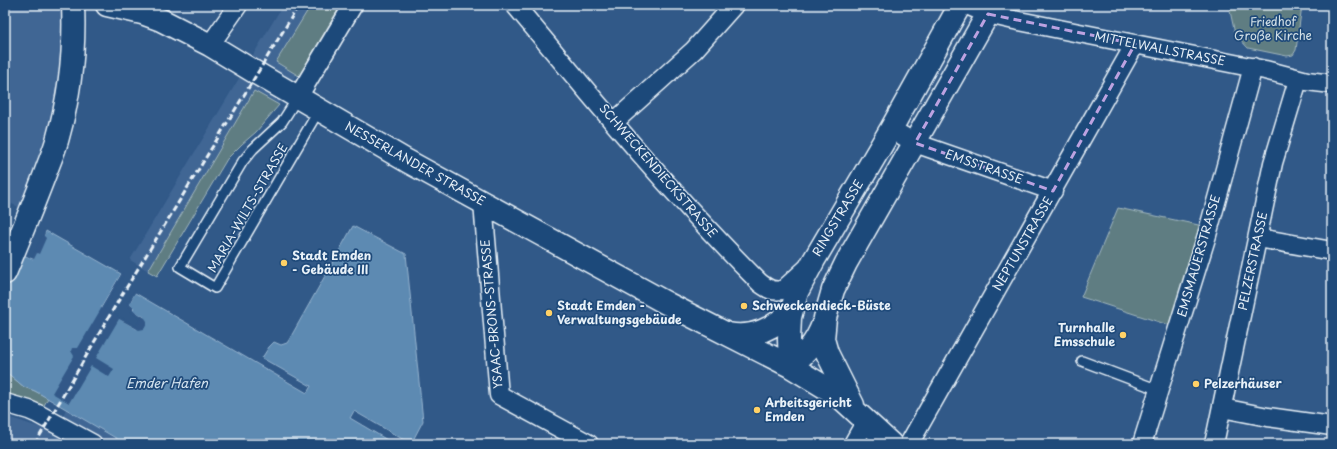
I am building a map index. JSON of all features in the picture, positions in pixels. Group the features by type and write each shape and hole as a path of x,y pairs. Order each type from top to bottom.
{"street":[{"path":"5,273 58,139 65,110 73,54 73,5"},
{"name":"NESSERLANDER STRASSE","path":"107,5 142,13 161,20 210,45 319,110 482,203 720,331 790,366 828,389 862,418"},
{"path":"210,45 238,5"},
{"path":"298,97 353,5"},
{"name":"SCHWECKENDIECKSTRASSE","path":"515,5 703,224 760,283 770,290 783,290 814,260"},
{"path":"614,122 694,50 734,5"},
{"name":"RINGSTRASSE","path":"790,366 789,328 791,310 797,292 814,260 891,129 960,5"},
{"path":"790,366 810,348 817,339 833,290 846,263 991,10 967,5"},
{"name":"MITTELWALLSTRASSE","path":"991,10 1135,44 1253,67 1298,80 1332,84"},
{"name":"NEPTUNSTRASSE","path":"909,444 1135,44"},
{"name":"EMSMAUERSTRASSE","path":"1142,444 1207,234 1253,67"},
{"name":"PELZERSTRASSE","path":"1214,444 1273,163 1298,80"},
{"path":"891,129 916,143"},
{"name":"EMSSTRASSE","path":"916,143 1053,191"},
{"name":"YSAAC-BRONS-STRASSE","path":"482,203 499,395 589,444"},
{"path":"1258,238 1332,252"},
{"name":"RINGSTRASSE","path":"720,331 738,335 755,333 775,324 785,317 791,310"},
{"path":"823,324 823,339 827,353 851,402 862,418 891,444"},
{"path":"5,403 38,414 93,444"},
{"path":"1222,408 1268,417 1332,426"},
{"path":"853,444 862,418"}],"lane":[{"name":"MARIA-WILTS-STRASSE","path":"298,97 282,122 242,161 180,268 215,288 319,110"},
{"path":"1082,361 1159,390"}],"highlighted area":[{"path":"988,14 1135,44 1053,191 915,143"}],"shaded area":[{"path":"5,5 73,5 74,27 30,212 12,204 9,210 5,207"},
{"path":"283,5 337,5 272,114 256,132 227,159 157,276 130,260"},
{"path":"66,409 126,444 5,444 5,416 57,433"}],"green space":[{"path":"311,5 341,5 299,76 276,62"},
{"name":"Friedhof Große Kirche","path":"1233,5 1302,5 1296,50 1293,55 1287,56 1248,48 1235,34 1230,11"},
{"path":"254,91 279,105 256,132 227,159 157,276 148,271"},
{"path":"1118,208 1208,227 1178,328 1081,297"},
{"path":"5,371 24,387 48,398 42,409 5,398"}],"water":[{"name":"Emder Hafen","path":"353,226 406,254 423,421 411,444 354,411 350,418 394,444 126,444 35,391 24,387 5,371 5,247 33,259 46,231 121,274 101,308 137,329 144,317 132,310 134,308 129,304 135,293 307,393 311,386 262,358 274,342 281,345 287,343"}],"pier":[{"path":"45,229 44,236 46,238 39,254 37,253 34,259 5,247 5,245 33,257"},
{"path":"122,273 123,275 104,308 136,327 141,318 131,311 131,308 127,304 136,291 129,304 133,307 133,310 145,318 147,324 144,329 139,330 119,319 96,358 114,369 109,377 91,366 69,403 52,393 74,356 71,351 72,348 78,348"}],"railway":[{"path":"35,444 114,308 299,5"}],"place":[{"name":"Stadt Emden - Gebäude III","path":"284,263"},
{"name":"Schweckendieck-Büste","path":"744,306"},
{"name":"Stadt Emden - Verwaltungsgebäude","path":"549,313"},
{"name":"Turnhalle Emsschule","path":"1123,335"},
{"name":"Pelzerhäuser","path":"1196,384"},
{"name":"Arbeitsgericht Emden","path":"757,410"}]}
